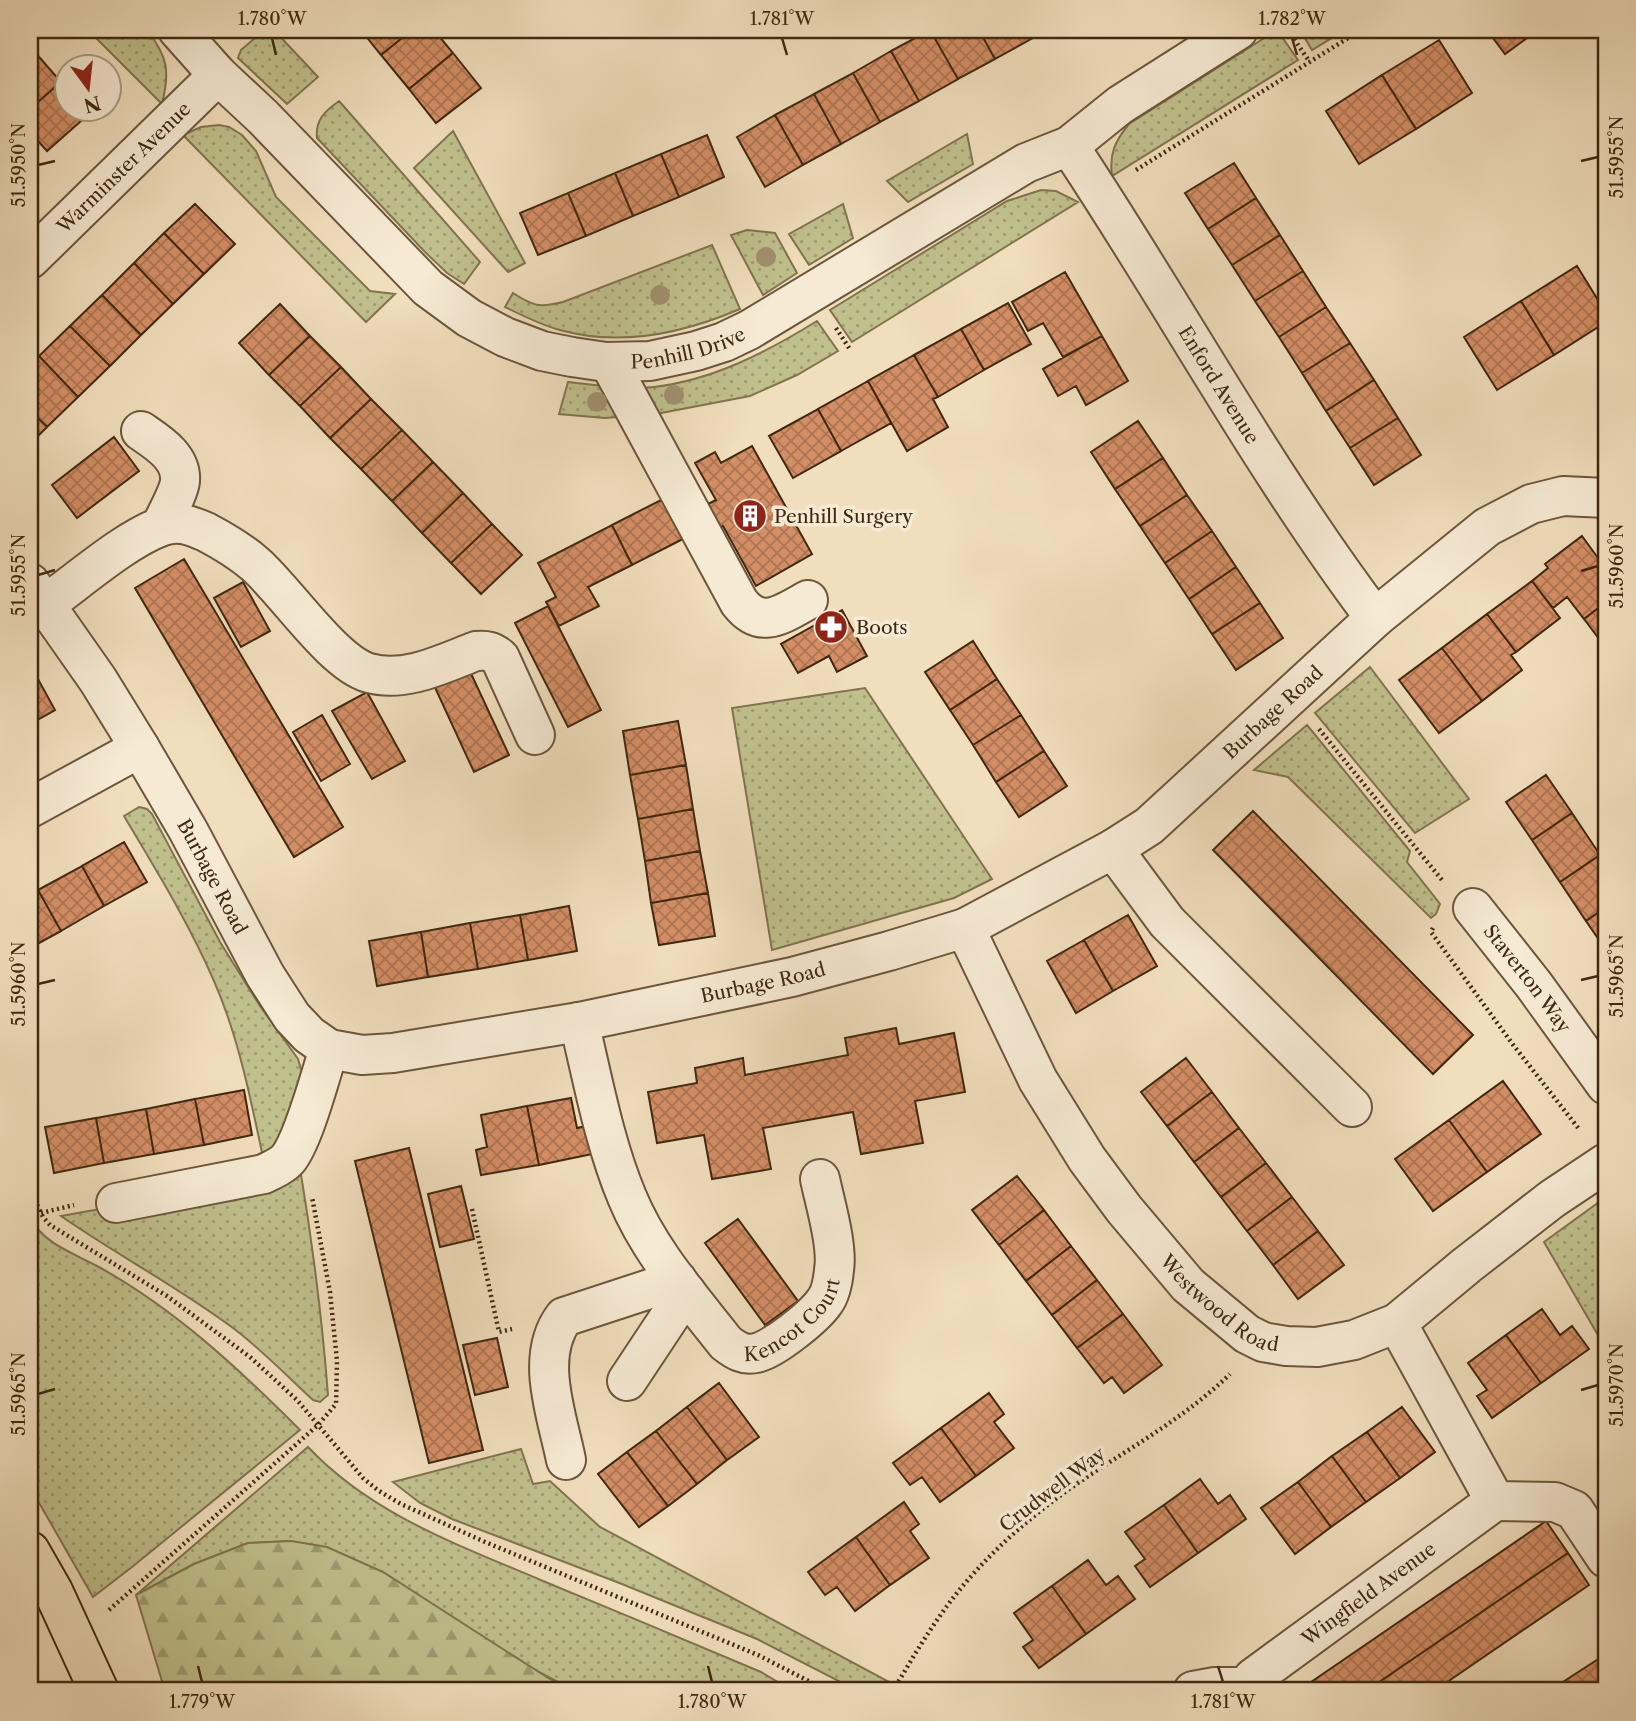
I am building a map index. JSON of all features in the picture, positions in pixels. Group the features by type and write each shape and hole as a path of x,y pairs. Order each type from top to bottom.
{"main road":[{"path":"30,1551 53,1591 99,1691"}],"street":[{"name":"Penhill Drive","path":"178,30 218,75 306,161 428,288 469,318 517,342 542,351 609,362 650,361 696,351 750,330 1026,163 1069,146 1120,105 1238,30"},
{"name":"Warminster Avenue","path":"30,258 218,75"},
{"name":"Enford Avenue","path":"1069,146 1251,438 1340,571 1375,618"},
{"path":"609,362 738,602 746,612 758,618 770,619 808,600"},
{"path":"141,431 171,454 178,468 180,481 161,526"},
{"name":"Burbage Road","path":"38,593 140,748 188,830 265,975 292,1017 309,1035 329,1049 362,1055 393,1053 579,1022 792,977 965,928 1114,849 1149,826 1375,618 1487,527 1531,504 1563,496 1606,498"},
{"path":"38,593 161,526 187,524 233,547 256,565 328,644 365,672 388,676 411,674 476,651 494,653 500,658 535,735"},
{"path":"30,808 140,748"},
{"path":"1114,849 1167,922 1352,1107"},
{"name":"Staverton Way","path":"1473,908 1534,985 1606,1085"},
{"name":"Westwood Road","path":"965,928 1038,1080 1087,1159 1124,1209 1188,1285 1247,1334 1263,1342 1317,1347 1354,1340 1397,1323 1552,1199 1606,1163"},
{"name":"Kencot Court","path":"579,1022 603,1121 627,1199 681,1286 726,1343 735,1350 747,1354 769,1348 819,1310 827,1299 835,1268 820,1179"},
{"path":"116,1203 264,1174 281,1166 290,1157 299,1139 329,1049"},
{"path":"566,1460 550,1379 549,1353 555,1329 564,1317 681,1286"},
{"path":"627,1381 681,1286"},
{"path":"1397,1323 1494,1501 1555,1502 1574,1510 1606,1558"},
{"name":"Wingfield Avenue","path":"1246,1689 1253,1678 1494,1501"},
{"path":"1193,1691 1216,1687 1246,1689"}],"path":[{"path":"1288,30 1309,61"},
{"path":"1101,197 1132,173 1361,30"},
{"path":"1293,696 1434,873 1473,908"},
{"path":"76,1638 318,1425 336,1404 337,1361 324,1254 299,1139"},
{"path":"30,1190 43,1217 50,1225 167,1296 224,1338 276,1381 363,1478 401,1504 485,1542 758,1654 828,1691"},
{"path":"472,1209 499,1332 564,1317"},
{"name":"Crudwell Way","path":"892,1691 949,1603 998,1549 1060,1496 1218,1385 1263,1342"}],"green space":[{"path":"88,30 147,30 159,48 165,65 166,82 162,104 122,64 122,52 110,52"},
{"path":"264,30 274,30 318,77 287,104 238,58 241,50"},
{"path":"1277,30 1298,60 1112,176 1114,148 1129,124"},
{"path":"1300,30 1345,30 1312,50"},
{"path":"339,101 480,262 464,284 447,273 426,253 317,138 322,116"},
{"path":"201,127 229,127 242,135 256,151 276,197 370,291 395,294 366,322 183,135"},
{"path":"453,131 525,263 508,272 414,168"},
{"path":"967,134 973,164 908,202 887,181"},
{"path":"1041,190 1056,191 1078,202 852,342 830,310 1007,201"},
{"path":"843,204 853,238 809,265 789,234"},
{"path":"747,230 775,233 797,273 763,295 731,235"},
{"path":"712,245 740,309 697,325 652,335 583,335 553,328 505,307 513,293 537,305 563,302"},
{"path":"817,321 838,351 797,375 750,396 656,414 605,418 559,414 568,382 633,388 654,387 697,378 739,363"},
{"path":"1370,667 1469,799 1415,833 1315,713"},
{"path":"865,688 992,879 954,898 772,950 732,708"},
{"path":"1307,725 1410,851 1407,862 1440,904 1431,918 1288,777 1254,770"},
{"path":"139,807 152,814 220,942 260,1006 298,1059 303,1076 281,1147 264,1162 244,1070 223,1003 183,918 124,816"},
{"path":"299,1162 326,1366 328,1395 320,1402 313,1400 233,1328 61,1216 111,1207"},
{"path":"1606,1197 1606,1349 1544,1242"},
{"path":"30,1217 50,1241 125,1283 179,1320 229,1362 300,1430 93,1597 30,1487"},
{"path":"308,1447 360,1492 418,1526 761,1672 793,1691 575,1691 291,1541 248,1543 194,1564 136,1595"},
{"path":"521,1449 533,1484 550,1481 600,1527 893,1684 888,1691 858,1691 757,1639 452,1519 420,1503 393,1482"},
{"path":"291,1541 327,1547 383,1572 548,1678 575,1691 165,1691 136,1595 194,1564 248,1543"}],"building":[{"path":"361,30 412,30 381,55"},
{"path":"412,30 434,30 453,53 409,89 381,55"},
{"path":"930,30 979,30 995,59 958,79"},
{"path":"930,30 958,79 919,101 891,51"},
{"path":"979,30 1028,30 1033,38 995,59"},
{"path":"1028,30 1048,30 1033,38"},
{"path":"1487,30 1538,30 1505,54"},
{"path":"1439,40 1472,93 1416,129 1382,75"},
{"path":"33,50 52,72 52,90 30,109 30,53"},
{"path":"891,51 919,101 880,122 853,73"},
{"path":"453,53 481,88 436,123 409,89"},
{"path":"853,73 880,122 841,144 814,94"},
{"path":"1382,75 1416,129 1359,164 1326,111"},
{"path":"52,90 52,122 80,122 47,151 30,132 30,109"},
{"path":"814,94 841,144 803,165 775,115"},
{"path":"775,115 803,165 765,187 737,137"},
{"path":"707,135 724,177 679,197 661,154"},
{"path":"661,154 679,197 633,216 615,173"},
{"path":"1234,163 1256,198 1208,229 1185,193"},
{"path":"615,173 633,216 586,236 568,193"},
{"path":"568,193 586,236 538,255 520,213"},
{"path":"1256,198 1280,235 1232,265 1208,229"},
{"path":"195,204 235,244 204,274 164,233"},
{"path":"164,233 204,274 173,304 134,263"},
{"path":"1280,235 1303,271 1255,301 1232,265"},
{"path":"134,263 173,304 141,335 102,295"},
{"path":"1577,266 1606,313 1606,322 1554,355 1521,301"},
{"path":"1303,271 1326,307 1279,337 1255,301"},
{"path":"1065,272 1102,336 1063,357 1043,323 1028,331 1012,302"},
{"path":"102,295 141,335 110,366 70,326"},
{"path":"1521,301 1554,355 1497,390 1464,337"},
{"path":"1008,303 1031,344 984,370 961,329"},
{"path":"280,304 310,336 269,375 239,343"},
{"path":"1326,307 1350,343 1302,373 1279,337"},
{"path":"70,326 110,366 78,397 39,356"},
{"path":"961,329 984,370 938,397 914,355"},
{"path":"310,336 341,367 300,406 269,375"},
{"path":"1102,336 1128,381 1086,405 1076,386 1058,396 1043,369"},
{"path":"1350,343 1374,380 1326,411 1302,373"},
{"path":"914,355 938,397 933,399 948,427 907,451 868,381"},
{"path":"39,356 78,397 47,427 30,410 30,365"},
{"path":"341,367 371,399 330,438 300,406"},
{"path":"1374,380 1398,418 1350,448 1326,411"},
{"path":"868,381 891,423 841,451 818,409"},
{"path":"371,399 402,430 361,469 330,438"},
{"path":"818,409 841,451 793,478 769,436"},
{"path":"30,410 47,427 30,444"},
{"path":"1398,418 1421,455 1374,485 1350,448"},
{"path":"1138,421 1163,458 1115,489 1091,452"},
{"path":"402,430 433,462 392,501 361,469"},
{"path":"114,437 139,471 77,518 52,485"},
{"name":"Penhill Surgery","path":"752,446 812,554 756,586 723,526 717,529 704,506 716,500 695,463 715,452 721,463"},
{"path":"1163,458 1187,495 1140,526 1115,489"},
{"path":"433,462 463,493 422,533 392,501"},
{"path":"463,493 492,524 451,563 422,533"},
{"path":"1187,495 1212,531 1165,563 1140,526"},
{"path":"663,499 683,539 632,565 612,525"},
{"path":"492,524 522,555 481,594 451,563"},
{"path":"612,525 632,565 588,587 599,606 559,626 546,602 556,597 538,563"},
{"path":"1212,531 1236,567 1189,599 1165,563"},
{"path":"1582,536 1606,569 1606,602 1584,619 1567,597 1553,608 1532,581 1548,568 1545,564"},
{"path":"184,559 343,827 294,857 135,588"},
{"path":"1236,567 1260,603 1212,634 1189,599"},
{"path":"1532,581 1560,618 1516,652 1487,614"},
{"path":"243,582 270,631 241,647 214,598"},
{"path":"1606,602 1606,648 1584,619"},
{"path":"1260,603 1283,638 1236,670 1212,634"},
{"path":"548,606 601,710 568,727 515,623"},
{"name":"Boots","path":"842,610 867,656 837,672 829,656 798,673 781,644"},
{"path":"1487,614 1516,652 1511,655 1522,670 1482,701 1442,648"},
{"path":"973,641 997,679 950,710 925,672"},
{"path":"1442,648 1482,701 1439,733 1399,680"},
{"path":"467,665 509,755 474,772 432,681"},
{"path":"33,670 55,710 30,724 30,671"},
{"path":"997,679 1021,715 973,745 950,710"},
{"path":"367,692 405,761 372,779 332,711"},
{"path":"322,715 350,764 321,781 293,732"},
{"path":"1021,715 1044,751 996,782 973,745"},
{"path":"678,721 686,765 630,775 623,731"},
{"path":"1044,751 1067,786 1019,817 996,782"},
{"path":"686,765 693,809 638,819 630,775"},
{"path":"1546,775 1572,813 1532,840 1506,802"},
{"path":"693,809 700,851 645,861 638,819"},
{"path":"1253,811 1473,1035 1433,1074 1213,850"},
{"path":"1572,813 1600,855 1560,882 1532,840"},
{"path":"124,842 147,882 104,906 82,866"},
{"path":"700,851 708,893 651,903 645,861"},
{"path":"1600,855 1606,864 1606,907 1586,921 1560,882"},
{"path":"82,866 104,906 61,931 38,890"},
{"path":"38,890 61,931 30,948 30,895"},
{"path":"708,893 715,936 659,945 651,903"},
{"path":"569,906 577,951 528,960 520,915"},
{"path":"1606,907 1606,950 1586,921"},
{"path":"520,915 528,960 478,969 470,923"},
{"path":"1128,915 1157,966 1113,991 1084,940"},
{"path":"470,923 478,969 428,977 421,932"},
{"path":"421,932 428,977 377,986 369,941"},
{"path":"1084,940 1113,991 1076,1013 1047,961"},
{"path":"896,1028 899,1044 954,1033 965,1092 915,1101 923,1143 861,1154 853,1112 763,1128 771,1169 712,1179 704,1135 657,1143 648,1092 697,1083 695,1068 743,1058 745,1075 848,1055 845,1038"},
{"path":"1186,1058 1212,1092 1167,1126 1141,1092"},
{"path":"1503,1081 1541,1134 1487,1172 1449,1120"},
{"path":"244,1090 252,1135 204,1145 195,1099"},
{"path":"1212,1092 1239,1128 1194,1162 1167,1126"},
{"path":"571,1098 577,1128 591,1125 597,1153 539,1165 527,1106"},
{"path":"195,1099 204,1145 154,1154 146,1109"},
{"path":"527,1106 539,1165 481,1175 476,1150 487,1147 481,1115"},
{"path":"146,1109 154,1154 104,1163 96,1118"},
{"path":"96,1118 104,1163 54,1173 45,1127"},
{"path":"1449,1120 1487,1172 1433,1211 1395,1159"},
{"path":"1239,1128 1266,1163 1221,1197 1194,1162"},
{"path":"409,1148 483,1450 429,1463 355,1161"},
{"path":"1266,1163 1292,1197 1247,1231 1221,1197"},
{"path":"1017,1176 1044,1210 999,1245 972,1210"},
{"path":"461,1186 474,1239 440,1247 428,1194"},
{"path":"1292,1197 1318,1231 1273,1265 1247,1231"},
{"path":"1044,1210 1071,1246 1026,1281 999,1245"},
{"path":"738,1219 798,1301 765,1325 705,1243"},
{"path":"1318,1231 1344,1265 1298,1299 1273,1265"},
{"path":"1071,1246 1097,1280 1052,1315 1026,1281"},
{"path":"1097,1280 1123,1314 1077,1348 1052,1315"},
{"path":"1542,1309 1560,1335 1572,1326 1589,1349 1541,1383 1506,1335"},
{"path":"1123,1314 1162,1365 1124,1393 1112,1377 1104,1383 1077,1348"},
{"path":"1506,1335 1541,1383 1492,1418 1477,1396 1487,1390 1468,1363"},
{"path":"497,1338 508,1387 475,1395 463,1345"},
{"path":"719,1383 759,1437 727,1460 687,1407"},
{"path":"989,1393 1004,1414 994,1422 1014,1448 976,1476 941,1428"},
{"path":"687,1407 727,1460 697,1484 656,1431"},
{"path":"1402,1407 1435,1452 1400,1478 1367,1432"},
{"path":"941,1428 976,1476 940,1502 922,1477 910,1485 893,1463"},
{"path":"656,1431 697,1484 668,1506 627,1452"},
{"path":"1367,1432 1400,1478 1366,1502 1332,1456"},
{"path":"627,1452 668,1506 639,1527 598,1474"},
{"path":"1332,1456 1366,1502 1331,1527 1298,1482"},
{"path":"1200,1479 1218,1504 1230,1495 1246,1519 1198,1553 1164,1505"},
{"path":"1298,1482 1331,1527 1295,1554 1261,1508"},
{"path":"904,1502 919,1524 910,1531 929,1558 890,1585 856,1537"},
{"path":"1164,1505 1198,1553 1150,1587 1135,1566 1145,1559 1125,1532"},
{"path":"1546,1521 1568,1553 1366,1691 1298,1691"},
{"path":"856,1537 890,1585 855,1611 837,1587 825,1595 808,1572"},
{"path":"1568,1553 1589,1585 1434,1691 1366,1691"},
{"path":"1088,1560 1106,1585 1118,1576 1135,1599 1086,1634 1052,1586"},
{"path":"1052,1586 1086,1634 1039,1668 1023,1647 1033,1640 1014,1613"},
{"path":"1606,1654 1606,1691 1549,1691"}],"place":[{"name":"Penhill Surgery","path":"750,516"},
{"name":"Boots","path":"831,627"}]}
